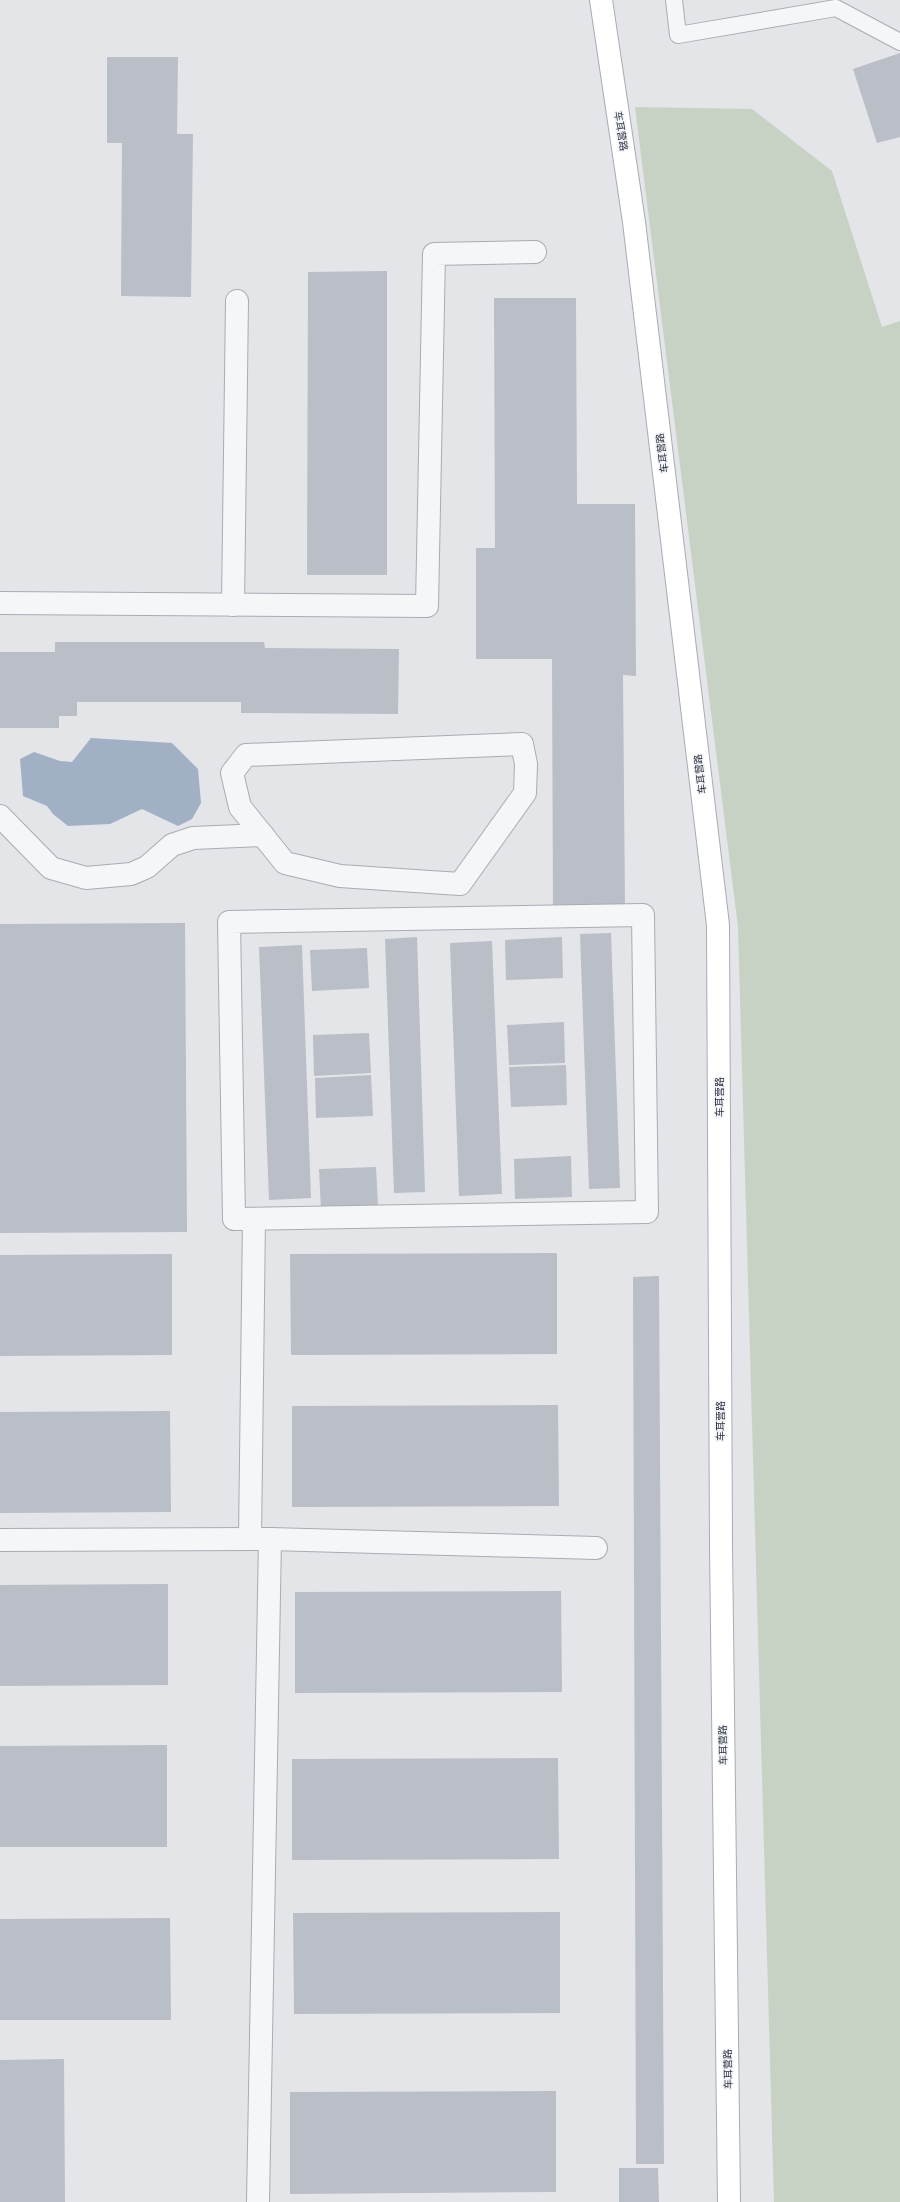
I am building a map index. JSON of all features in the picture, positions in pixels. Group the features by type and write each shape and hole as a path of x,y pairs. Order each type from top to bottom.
{"street":[{"name":"车耳营路","path":"601,0 634,222 718,925 720,1538 729,2202"},
{"path":"0,603 427,606 434,254 535,252"},
{"path":"233,605 237,301"},
{"path":"522,744 526,764 525,793 460,884 340,876 285,863 263,836 240,807 232,773 246,755 522,744"},
{"path":"0,816 51,868 86,878 131,874 147,867 172,845 193,838 263,836"},
{"path":"643,915 647,1212 254,1219 234,1219 229,922 643,915"},
{"path":"254,1219 260,1539 258,2202"},
{"path":"0,1540 260,1539 596,1548"}],"lane":[{"path":"674,0 678,34 836,8 900,42"}],"shaded area":[{"path":"635,107 752,109 832,171 882,327 900,321 900,2202 774,2202 738,927"}],"water":[{"path":"91,738 172,743 198,769 201,803 192,819 178,826 142,809 110,824 68,826 53,814 47,806 23,796 20,759 34,752 60,761 72,762"}],"building":[{"path":"900,53 900,137 877,143 853,69"},
{"path":"107,57 178,57 177,134 193,134 191,297 121,296 122,143 107,143"},
{"path":"387,271 387,575 307,575 308,272"},
{"path":"494,298 576,298 577,504 635,504 636,676 623,675 625,909 553,909 552,659 476,659 476,548 495,548"},
{"path":"55,642 264,642 265,648 399,649 398,714 241,713 241,702 77,702 77,716 59,716 59,728 0,728 0,652 55,652"},
{"path":"185,923 187,1232 0,1233 0,924"},
{"path":"611,933 620,1188 589,1189 580,934"},
{"path":"417,937 425,1192 394,1193 385,939"},
{"path":"562,937 563,978 506,980 505,940"},
{"path":"492,941 502,1194 459,1196 450,943"},
{"path":"302,945 311,1198 269,1200 259,947"},
{"path":"367,948 369,988 312,991 310,950"},
{"path":"564,1022 565,1063 509,1065 507,1025"},
{"path":"369,1033 371,1073 314,1076 313,1035"},
{"path":"566,1065 567,1105 511,1107 509,1067"},
{"path":"371,1075 373,1116 316,1118 315,1078"},
{"path":"571,1156 572,1197 515,1199 514,1159"},
{"path":"376,1167 378,1207 321,1210 319,1169"},
{"path":"557,1253 557,1354 291,1355 290,1254"},
{"path":"172,1254 172,1355 0,1356 0,1255"},
{"path":"659,1276 664,2164 636,2164 633,1277"},
{"path":"558,1405 559,1506 292,1507 292,1406"},
{"path":"170,1411 171,1512 0,1513 0,1412"},
{"path":"168,1584 168,1685 0,1686 0,1585"},
{"path":"561,1591 562,1692 295,1693 295,1592"},
{"path":"167,1745 167,1847 0,1847 0,1746"},
{"path":"558,1758 559,1859 292,1860 292,1759"},
{"path":"560,1912 560,2013 294,2014 293,1913"},
{"path":"170,1918 171,2020 0,2020 0,1919"},
{"path":"64,2059 65,2202 0,2202 0,2060"},
{"path":"556,2091 556,2192 290,2194 290,2092"},
{"path":"619,2168 658,2168 659,2202 619,2202"}]}
